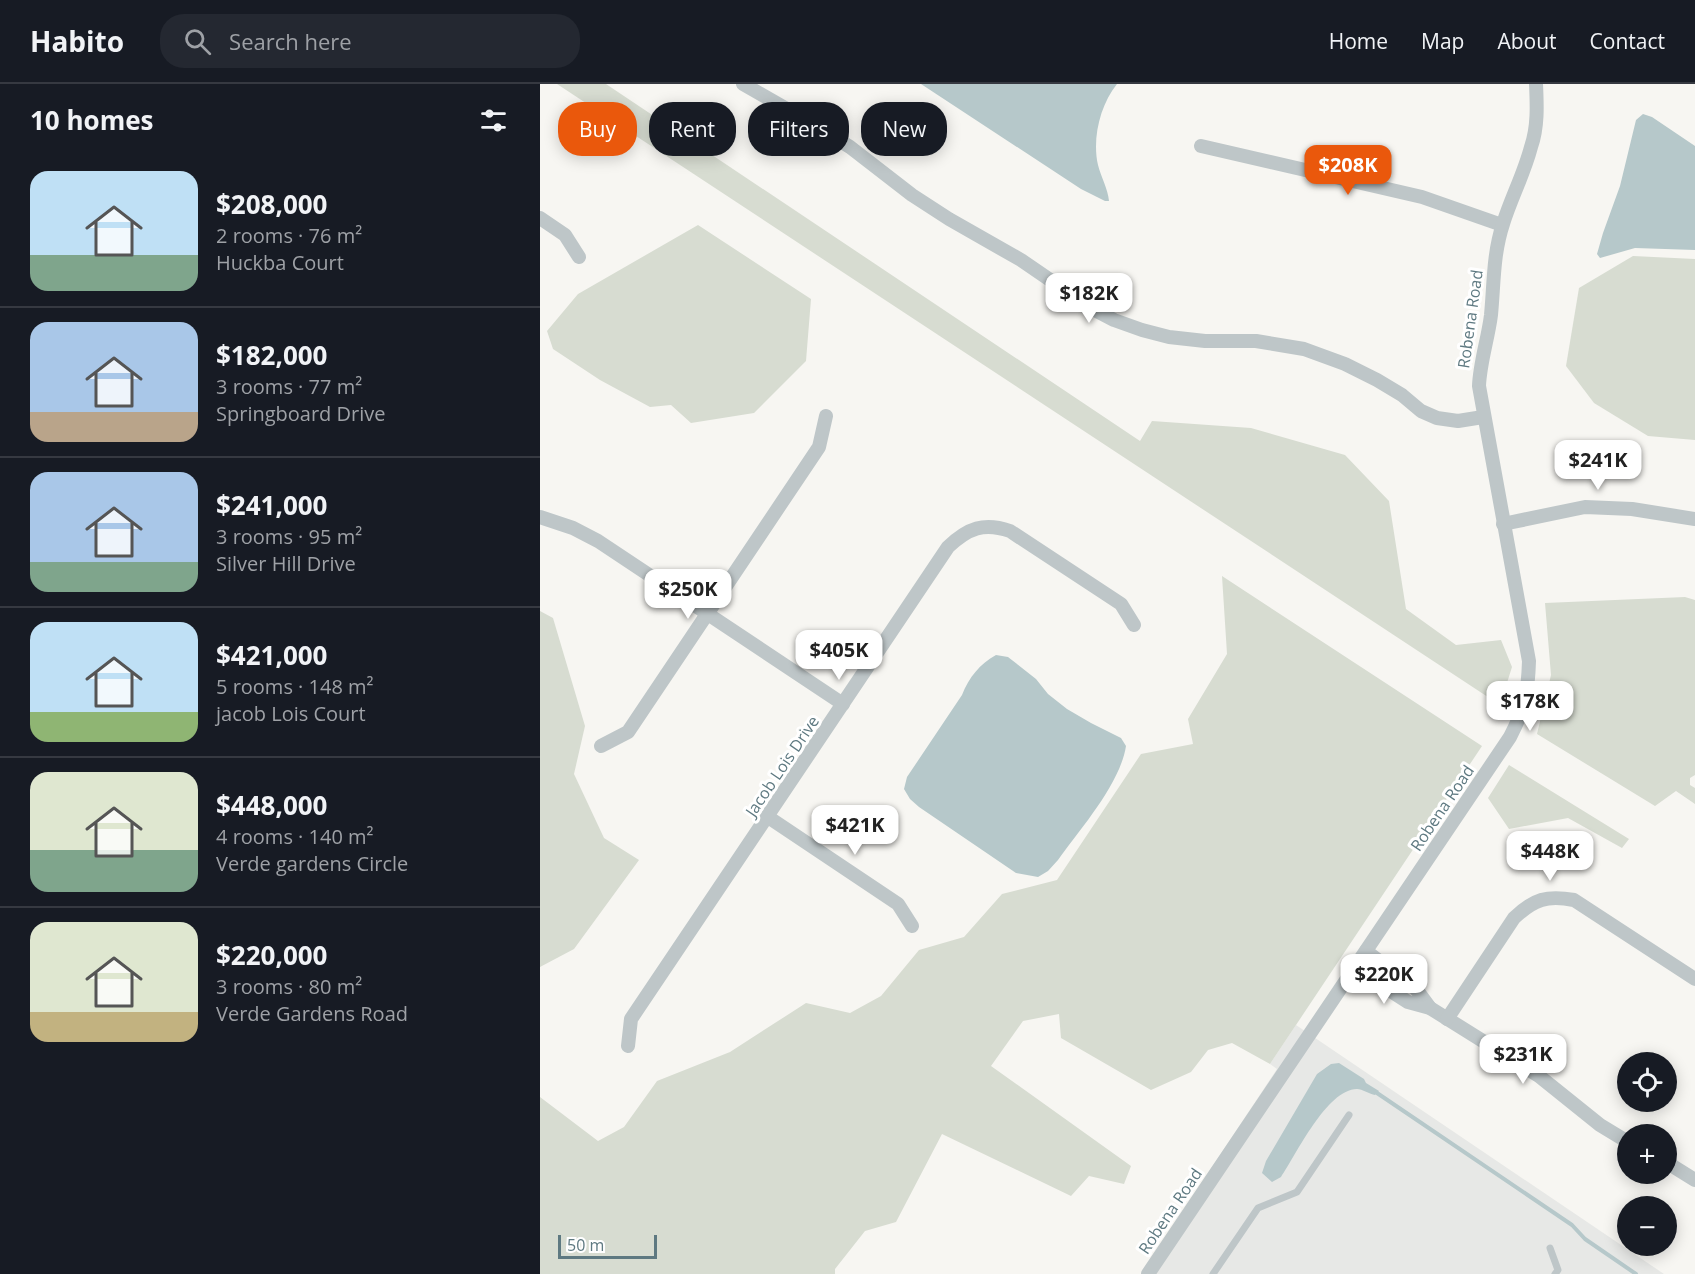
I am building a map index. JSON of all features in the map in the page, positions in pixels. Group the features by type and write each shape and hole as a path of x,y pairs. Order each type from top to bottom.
{"street":[{"path":"743,84 822,129 850,147 912,195 1022,260 1091,308 1114,320 1169,337 1256,341 1304,349 1345,364 1369,376 1402,395 1421,411 1437,418 1458,421 1483,417"},
{"name":"Robena Road","path":"1148,1274 1510,737 1521,715 1528,692 1529,661 1479,386 1480,365 1487,341 1496,252 1502,225 1532,147 1537,109 1536,84"},
{"path":"1201,146 1422,197 1502,225"},
{"path":"540,218 565,235 579,257"},
{"path":"601,746 628,732 819,447 826,416"},
{"path":"1503,524 1585,507 1632,508 1695,519"},
{"path":"540,517 573,528 598,541 843,704"},
{"name":"Jacob Lois Drive","path":"628,1046 632,1019 948,547 962,534 978,527 996,526 1010,531 1121,604 1134,625"},
{"path":"768,817 898,904 912,926"},
{"path":"1447,1019 1514,918 1527,905 1543,899 1557,897 1574,900 1695,979"},
{"path":"1366,951 1416,989 1430,1008"},
{"path":"1355,968 1408,1002 1430,1008 1539,1076 1600,1125 1617,1135"},
{"path":"1677,1169 1695,1180"}],"lane":[{"path":"1213,1274 1258,1208 1297,1192 1349,1115"},
{"path":"1550,1248 1558,1270 1556,1274"}],"shaded area":[{"path":"557,84 606,84 633,102 584,102"},
{"path":"921,84 1117,84 1102,112 1096,144 1098,165 1109,201 1081,189"},
{"path":"637,105 649,113 649,145 637,137"},
{"path":"1643,114 1652,117 1695,146 1695,250 1635,248 1600,258 1597,254 1620,186 1636,120"},
{"path":"666,156 714,156 1140,441 1152,421 1251,428 1345,455 1389,501 1406,609 1456,645 1501,640 1512,667 1500,705"},
{"path":"698,225 811,299 806,361 754,413 691,423 671,405 650,407 600,380 553,349 547,331 578,294"},
{"path":"1633,256 1695,259 1695,440 1648,436 1594,403 1566,366 1579,288"},
{"path":"1222,576 1482,746 1270,1064 1232,1043 1208,1050 1191,1072 1151,1090 1061,1038 1059,1014 1023,1021 991,1066 1131,1166 1124,1184 1089,1176 1071,1196 942,1134 896,1222 865,1231 835,1269 835,1274 540,1274 540,1097 598,1141 624,1127 657,1081 730,1052 806,1003 850,1013 881,996 919,950 964,937 1002,894 1057,880 1141,754 1193,744 1188,719 1227,654"},
{"path":"1685,597 1695,600 1695,775 1690,778 1690,785 1695,788 1695,804 1676,791 1655,806 1537,734 1551,675 1545,603"},
{"path":"540,611 553,618 585,726 574,774 604,838 639,860 574,949 540,967"},
{"path":"996,655 1008,657 1036,679 1048,694 1067,709 1121,738 1126,746 1116,775 1098,805 1058,860 1048,871 1038,877 1016,873 919,807 904,789 907,777 962,695 968,682 980,667"},
{"path":"1509,765 1629,839 1622,848 1568,818 1509,829 1488,798"},
{"path":"1296,1025 1617,1242 1617,1256 1637,1256 1664,1274 1141,1274 1277,1069 1270,1064"},
{"path":"1339,1063 1379,1091 1375,1095 1357,1089 1346,1092 1335,1100 1313,1125 1281,1177 1272,1182 1262,1173 1266,1161 1317,1074 1331,1064"}],"waterway":[{"path":"1377,1093 1572,1225 1585,1239 1636,1274"}]}
